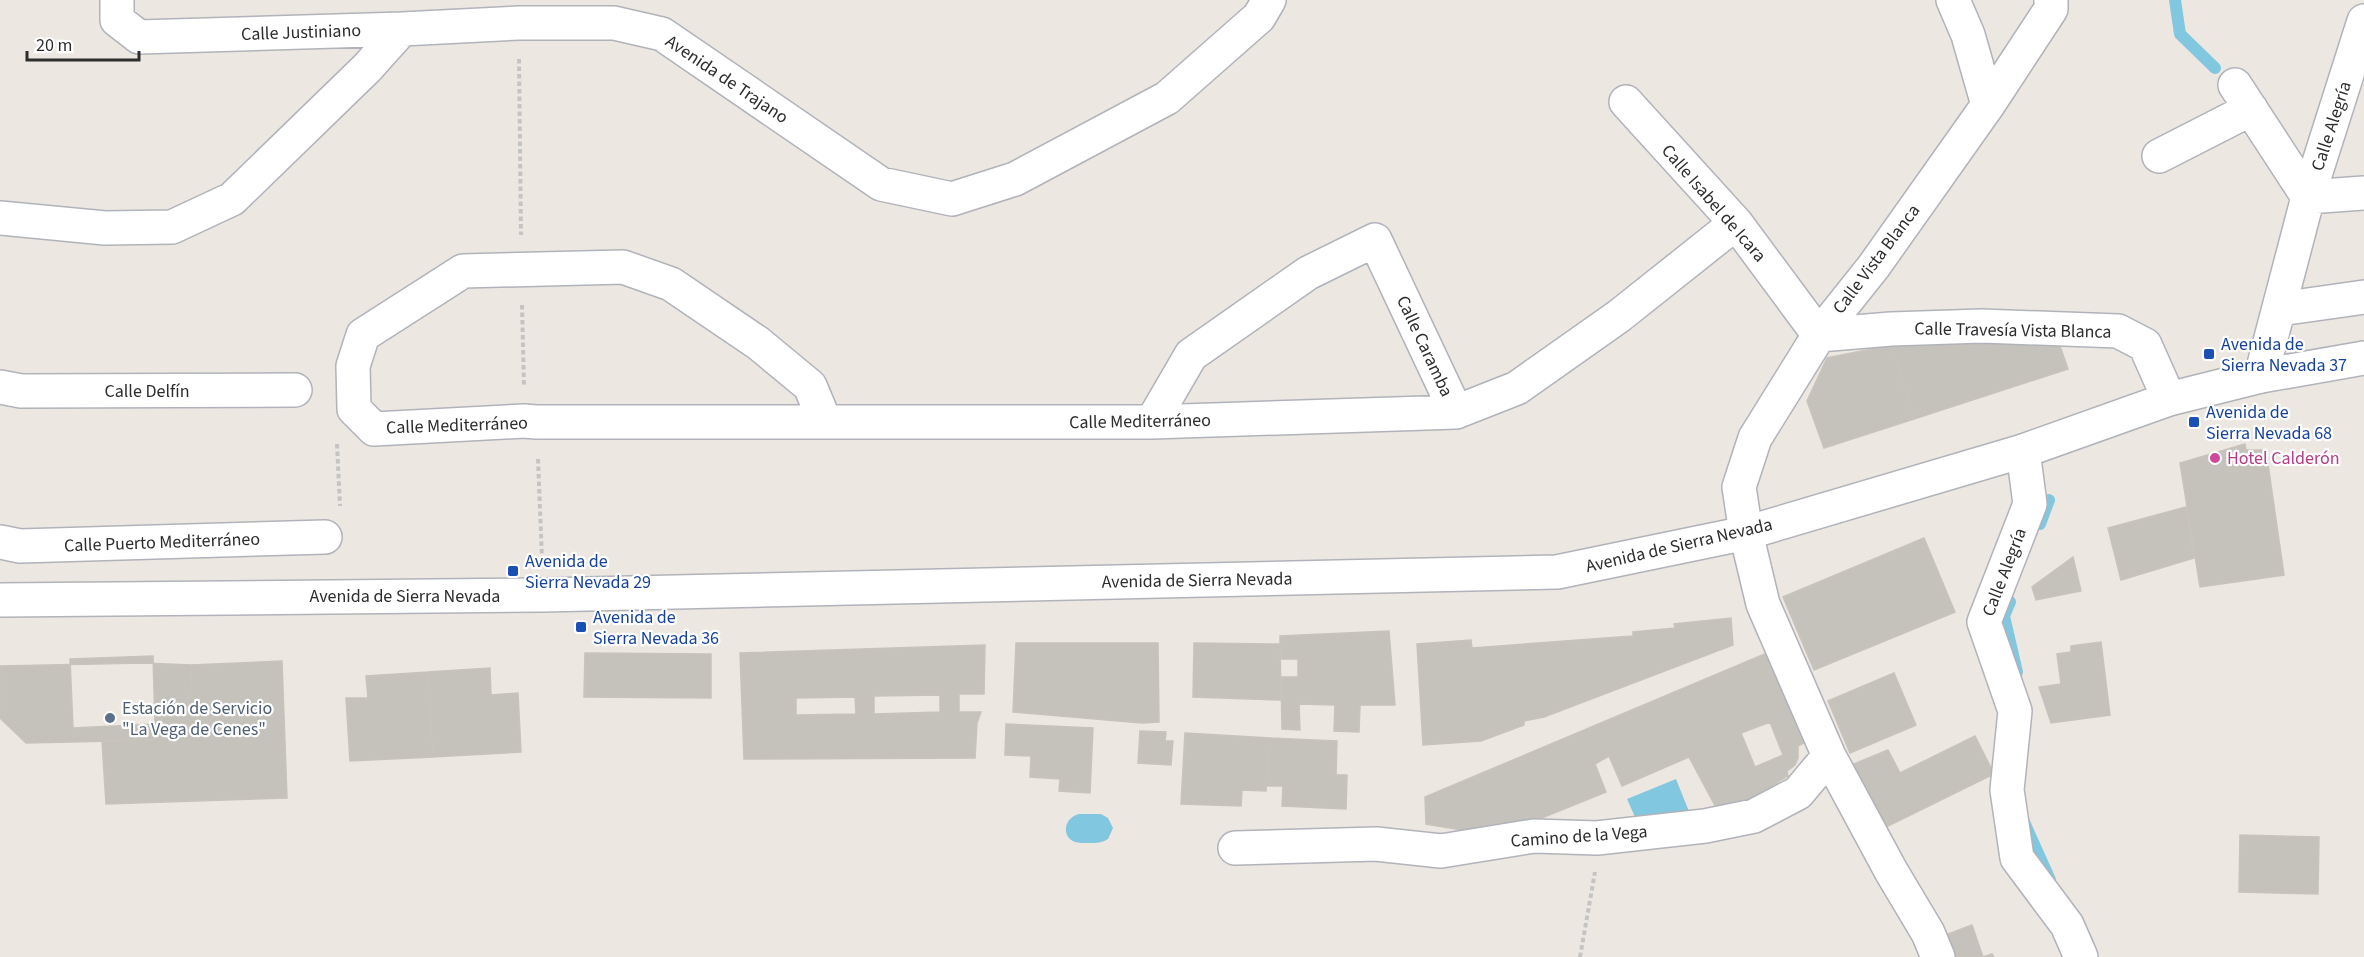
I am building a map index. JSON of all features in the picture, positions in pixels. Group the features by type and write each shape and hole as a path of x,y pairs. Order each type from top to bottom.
{"street":[{"name":"Calle Justiniano","path":"117,0 117,20 139,37 402,29"},
{"name":"Avenida de Trajano","path":"402,29 519,23 614,23 662,34 881,184 952,199 1015,179 1167,98 1259,17 1269,0"},
{"path":"1953,0 1968,35 1988,105"},
{"name":"Calle Vista Blanca","path":"1746,533 1739,487 1755,438 1819,335 1874,266 1988,105 2050,9 2051,0"},
{"path":"2352,0 2364,14"},
{"name":"Calle Alegría","path":"2261,376 2308,197 2350,107 2364,21"},
{"path":"0,218 105,228 172,226 232,199 367,68 402,29"},
{"name":"Calle Alegría","path":"2159,156 2243,97 2308,197"},
{"name":"Calle Isabel de Icara","path":"1626,102 1736,223 1819,335"},
{"path":"2308,197 2364,193"},
{"name":"Calle Caramba","path":"1152,422 1191,355 1308,273 1375,240 1456,412 1517,388 1619,316 1736,223"},
{"name":"Calle Mediterráneo","path":"825,423 810,387 758,343 671,284 623,267 463,271 363,335 353,366 354,409 374,429 530,422 825,423 1152,422 1456,412"},
{"path":"2280,309 2364,297"},
{"name":"Calle Travesía Vista Blanca","path":"1819,335 1891,329 1983,326 2118,331 2145,345 2169,399"},
{"name":"Avenida de Sierra Nevada","path":"0,600 543,595 1557,572 1746,533 2023,451 2169,399 2261,376 2364,358"},
{"name":"Calle Delfín","path":"0,387 21,391 295,390"},
{"name":"Calle Alegría","path":"2023,451 2030,504 1984,622 2015,711 2007,790 2018,858 2067,925 2081,957"},
{"path":"1746,533 1763,604 1829,756 1854,798 1891,871 1928,933 1938,957"},
{"name":"Calle Puerto Mediterráneo","path":"0,542 20,546 325,537"},
{"name":"Camino de la Vega","path":"1235,848 1376,844 1441,851 1534,836 1597,838 1705,826 1754,816 1798,793 1829,756"}],"path":[{"path":"519,23 521,269 543,595"},
{"path":"337,439 340,508"},
{"path":"1580,957 1595,873 1597,838"}],"water":[{"path":"1676,779 1690,814 1635,817 1627,799"},
{"path":"1079,814 1101,814 1108,818 1113,828 1108,839 1092,843 1070,839 1067,836 1066,827 1070,819"}],"building":[{"path":"2059,343 2068,369 1914,419 1891,345"},
{"path":"1891,345 1914,419 1824,448 1807,401 1827,358"},
{"path":"2245,444 2246,450 2266,450 2284,575 2200,587 2180,463"},
{"path":"2186,507 2194,558 2121,580 2108,528"},
{"path":"1924,538 1955,612 1814,670 1783,597"},
{"path":"2073,557 2081,591 2036,600 2032,587"},
{"path":"1731,618 1733,645 1544,717 1524,721 1524,725 1481,741 1423,745 1417,644 1471,640 1472,648 1633,636 1633,632 1675,628 1674,624"},
{"path":"1389,631 1395,705 1360,705 1359,732 1334,731 1335,705 1299,704 1300,730 1282,729 1281,677 1298,677 1298,659 1280,659 1280,636"},
{"path":"2101,642 2110,715 2051,723 2039,687 2061,684 2057,654 2071,652 2071,646"},
{"path":"1016,643 1158,643 1159,722 1142,723 1013,712"},
{"path":"1194,643 1280,644 1281,700 1193,697"},
{"path":"985,645 984,694 959,694 959,712 981,712 977,723 975,758 744,759 740,653","holes":["940,695 940,712 874,714 874,696","855,697 856,714 796,715 796,698"]},
{"path":"585,653 711,654 711,698 584,697"},
{"path":"1767,653 1804,743 1798,746 1798,758 1795,765 1787,771 1788,776 1768,788 1770,793 1719,813 1689,757 1622,786 1609,756 1595,764 1606,792 1517,828 1474,832 1426,824 1425,797","holes":["1770,722 1783,755 1755,767 1741,733"]},
{"path":"153,656 155,724 73,728 70,659"},
{"path":"282,661 287,798 106,804 102,741 159,740 192,691 191,665"},
{"path":"143,663 191,665 192,691 159,740 26,743 0,718 0,666"},
{"path":"490,668 491,695 518,693 521,752 433,757 428,672"},
{"path":"428,672 433,757 350,761 346,698 368,698 366,676"},
{"path":"1894,673 1916,725 1850,753 1828,701"},
{"path":"1006,724 1093,728 1090,793 1059,791 1060,779 1030,777 1031,756 1005,755"},
{"path":"1140,731 1166,732 1165,741 1173,741 1171,765 1138,763"},
{"path":"1185,733 1270,738 1266,791 1242,790 1241,806 1181,804"},
{"path":"1975,736 1994,774 1878,831 1854,764 1888,750 1900,773"},
{"path":"1270,738 1337,741 1336,775 1347,775 1346,809 1282,806 1283,786 1266,786"},
{"path":"2240,835 2319,837 2318,894 2239,892"},
{"path":"1972,925 1983,957 1949,957 1943,936"}],"waterway":[{"path":"2175,0 2180,34 2215,68"},
{"path":"2040,524 2049,500"},
{"path":"2010,602 2004,616 2017,672"},
{"path":"2024,822 2050,880"}],"place":[{"name":"Avenida de Sierra Nevada 37","path":"2209,354"},
{"name":"Avenida de Sierra Nevada 68","path":"2194,422"},
{"name":"Hotel Calderón","path":"2215,458"},
{"name":"Avenida de Sierra Nevada 29","path":"513,571"},
{"name":"Avenida de Sierra Nevada 36","path":"581,627"},
{"name":"Estación de Servicio \"La Vega de Cenes\"","path":"110,718"}]}
